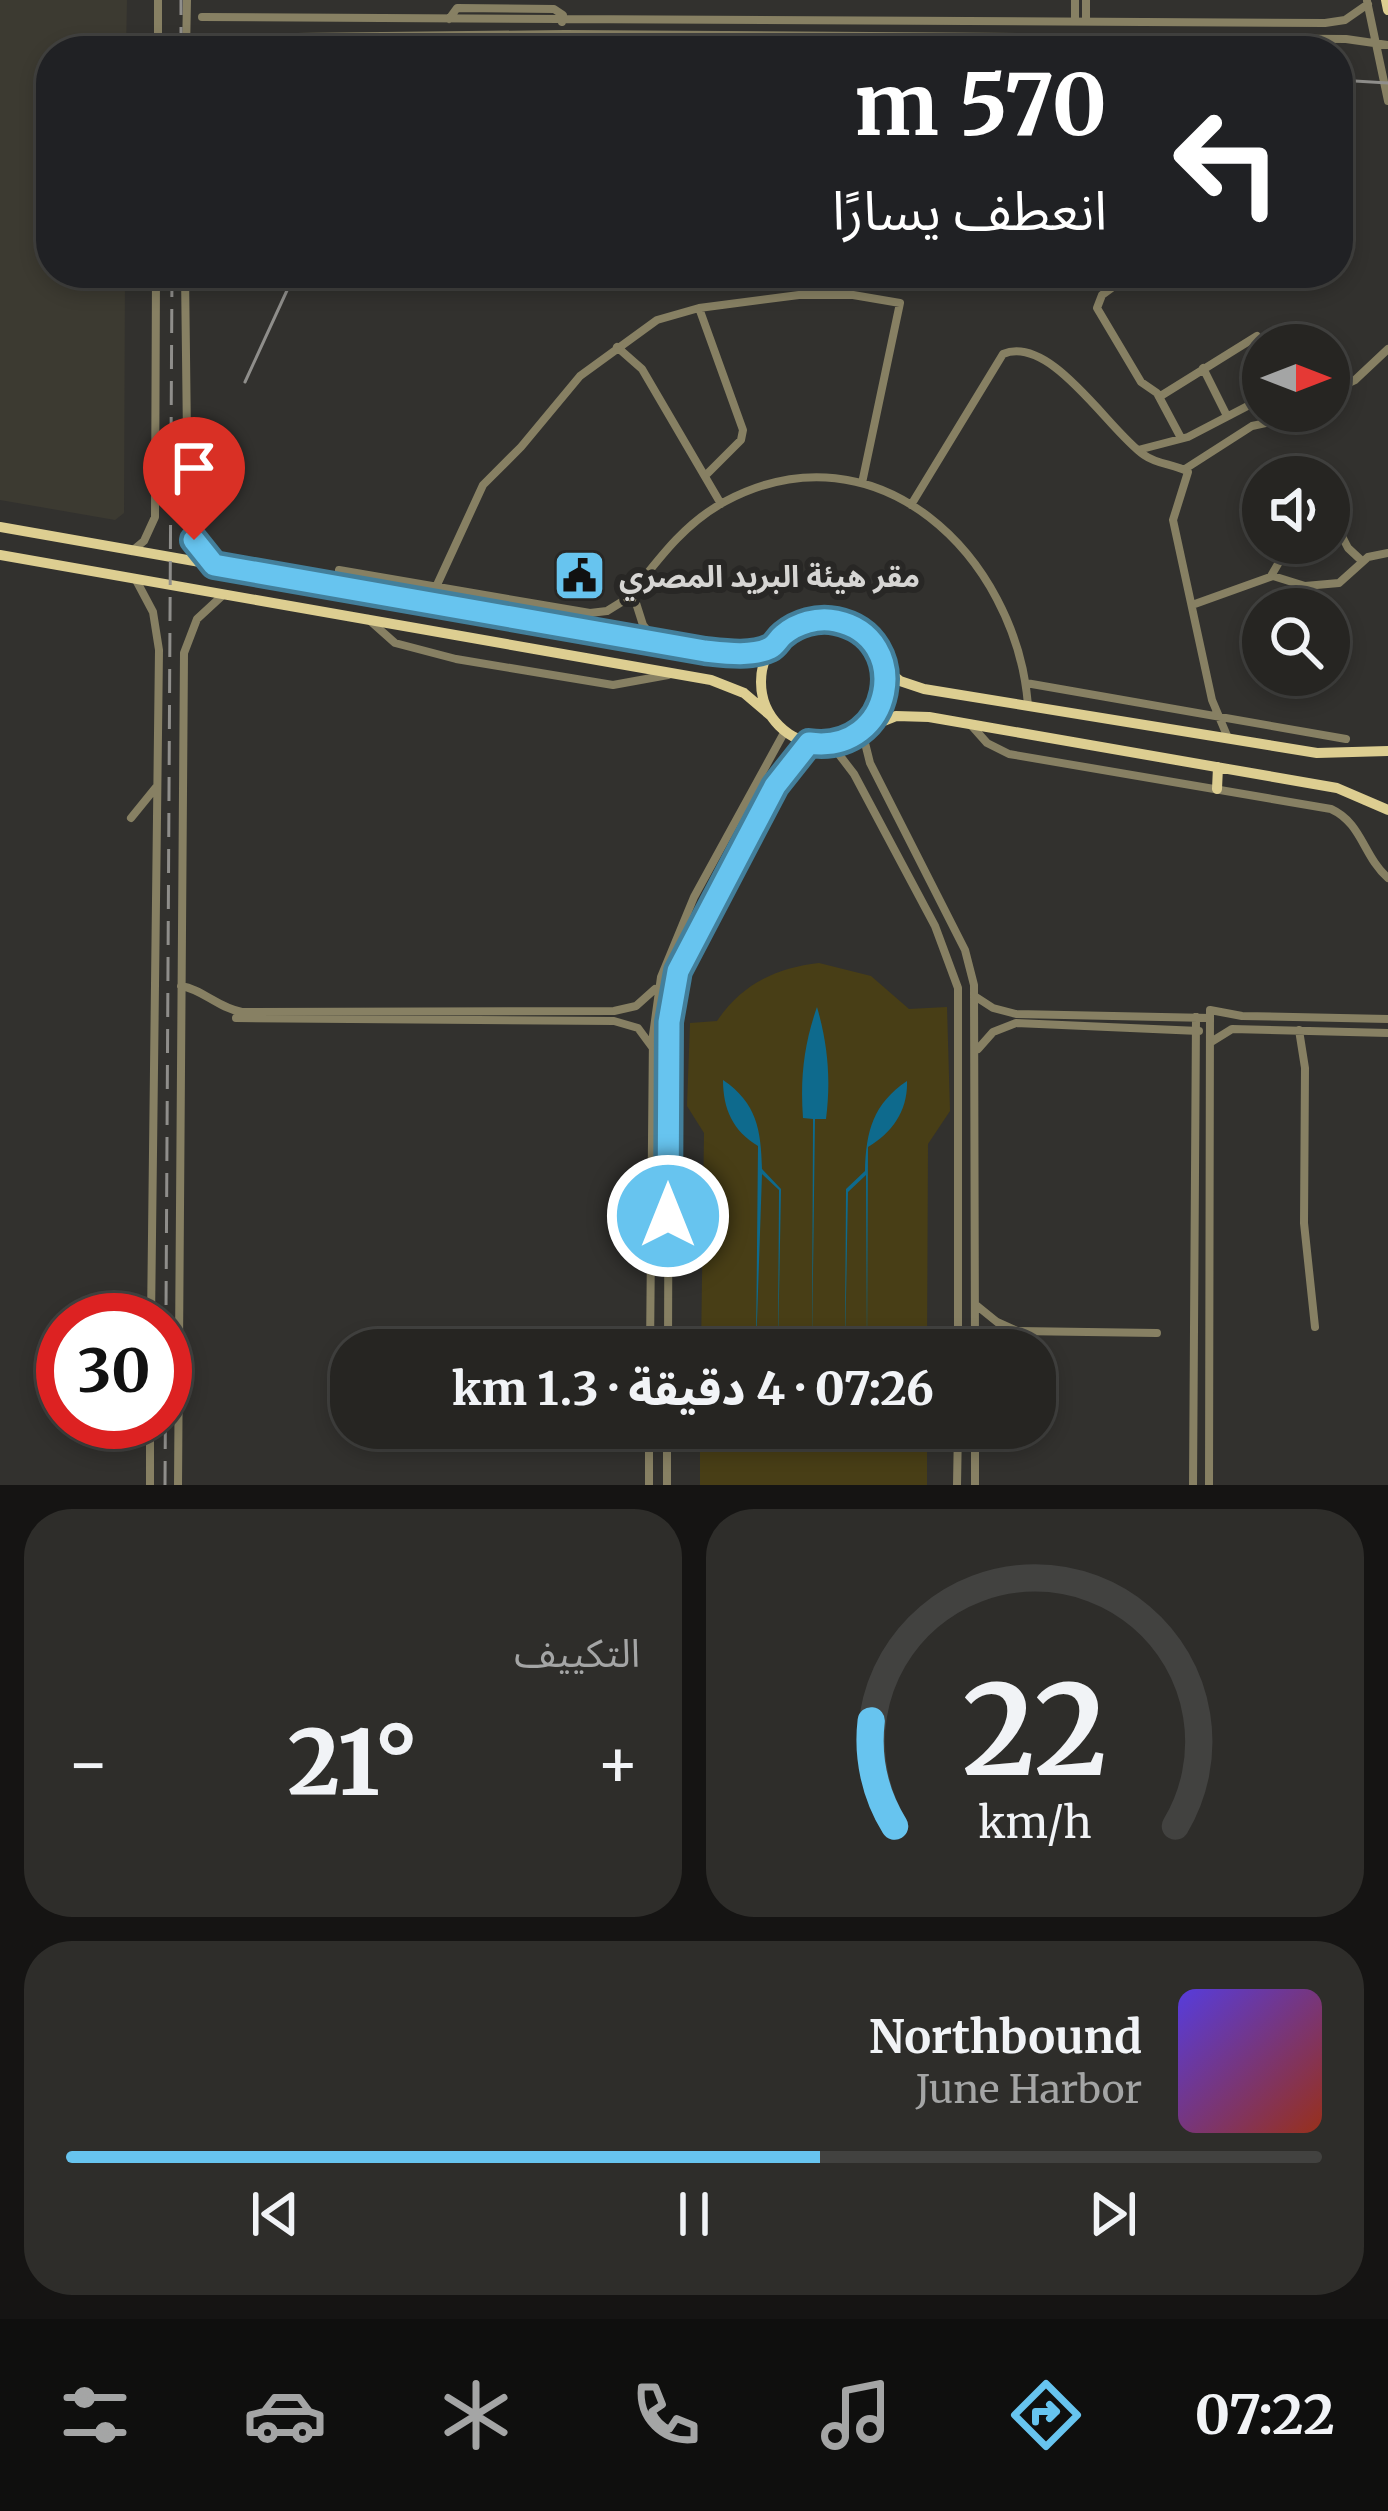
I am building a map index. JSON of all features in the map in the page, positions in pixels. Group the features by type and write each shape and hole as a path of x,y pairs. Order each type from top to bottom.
{"main road":[{"path":"1386,0 1388,10"},
{"path":"0,527 722,653 772,647 799,625 835,621 866,637 884,668 916,687 1340,755 1388,752"},
{"path":"0,555 676,673 729,686 758,703 785,731 809,743 830,744 903,715 1337,788 1388,810"},
{"path":"336,586 339,570"},
{"path":"771,716 761,681 772,647"},
{"path":"864,729 883,700 884,668"},
{"path":"1217,789 1218,766"}],"street":[{"path":"158,0 158,36"},
{"path":"186,36 187,0"},
{"path":"1075,0 1075,20"},
{"path":"1086,0 1086,20"},
{"path":"202,17 1332,23 1351,18 1368,2"},
{"path":"1368,2 1388,101"},
{"path":"448,19 455,9 486,4 554,9 565,19"},
{"path":"411,19 407,27 411,34"},
{"path":"565,19 561,25 565,34"},
{"path":"306,36 1000,36 1000,20"},
{"path":"1353,42 1388,45"},
{"path":"132,550 144,541 155,518 156,288"},
{"path":"184,288 188,519 199,549 214,565"},
{"path":"1112,288 1102,295 1097,308 1141,382 1159,397 1181,438"},
{"path":"436,587 478,490 521,447 568,387 664,317 699,308 817,293 899,303 862,483"},
{"path":"699,308 743,430 740,440 705,476"},
{"path":"1159,397 1242,345"},
{"path":"617,347 642,369 721,503"},
{"path":"1350,381 1388,349"},
{"path":"911,505 999,358 1014,350 1030,354 1071,381 1138,450 1155,461 1185,469 1243,432"},
{"path":"1203,368 1227,416"},
{"path":"1138,450 1181,438 1242,408"},
{"path":"1185,469 1189,477 1173,515 1219,719 1228,739"},
{"path":"339,570 599,614 628,598 674,540 721,503 788,480 831,478 862,483 911,505 967,551 995,590 1015,634 1028,706"},
{"path":"1350,550 1362,561"},
{"path":"1192,605 1270,577 1309,586 1339,583 1362,561 1388,553"},
{"path":"1270,577 1278,564"},
{"path":"136,579 158,631 151,1293"},
{"path":"178,1485 184,653 196,619 224,594"},
{"path":"628,598 636,603 646,630 658,642"},
{"path":"367,618 395,643 456,659 614,685 676,673"},
{"path":"1026,683 1346,739"},
{"path":"970,724 987,743 1009,754 1341,814 1354,825 1372,862 1388,878"},
{"path":"864,729 870,764 965,950 976,997 975,1329"},
{"path":"236,1018 621,1010 649,997 687,911 785,731"},
{"path":"668,1329 673,988 684,955 775,786 809,743"},
{"path":"830,744 854,774 935,926 958,988 958,1329"},
{"path":"131,818 158,785"},
{"path":"650,1329 654,1015 661,976"},
{"path":"181,986 242,1012 418,1015"},
{"path":"976,997 1009,1013 1388,1019"},
{"path":"1209,1485 1210,1014"},
{"path":"435,1015 621,1021 643,1032 654,1054"},
{"path":"1193,1485 1196,1017"},
{"path":"977,1050 993,1032 1016,1023 1210,1031"},
{"path":"1210,1043 1232,1029 1388,1033"},
{"path":"1299,1030 1305,1067 1305,1234 1315,1327"},
{"path":"976,1305 1013,1329"},
{"path":"1056,1332 1157,1334"},
{"path":"150,1449 150,1485"},
{"path":"649,1449 649,1485"},
{"path":"667,1485 668,1449"},
{"path":"957,1485 958,1449"},
{"path":"975,1449 975,1485"}],"shaded area":[{"path":"0,0 127,0 126,36 36,36 36,288 125,288 124,513 115,520 0,500"},
{"path":"819,963 871,976 909,1009 947,1007 950,1111 928,1144 927,1329 701,1329 704,1133 687,1106 690,1023 717,1021 749,988 788,969"},
{"path":"700,1449 927,1449 927,1485 700,1485"}],"water":[{"path":"817,1007 828,1090 826,1119 815,1119 812,1329 813,1119 803,1118 806,1048"},
{"path":"723,1080 750,1108 758,1130 762,1169 781,1189 778,1329 779,1190 762,1174 756,1329 758,1146 731,1118"},
{"path":"907,1081 897,1119 868,1147 867,1329 866,1175 848,1192 845,1329 846,1189 865,1171 867,1143 870,1131 879,1109"}],"tram line":[{"path":"1353,81 1388,83"},
{"path":"245,382 288,288"}],"railway":[{"path":"181,0 181,36"},
{"path":"165,1485 172,288"}],"place":[{"name":"مقر هيئة البريد المصري","path":"580,576"}],"route":[{"path":"194,540 214,565 705,651 738,653 772,647 799,625 817,620 851,627 877,651 885,684 876,715 862,731 842,742 809,743 787,767 678,971 669,1022 668,1216"}]}
